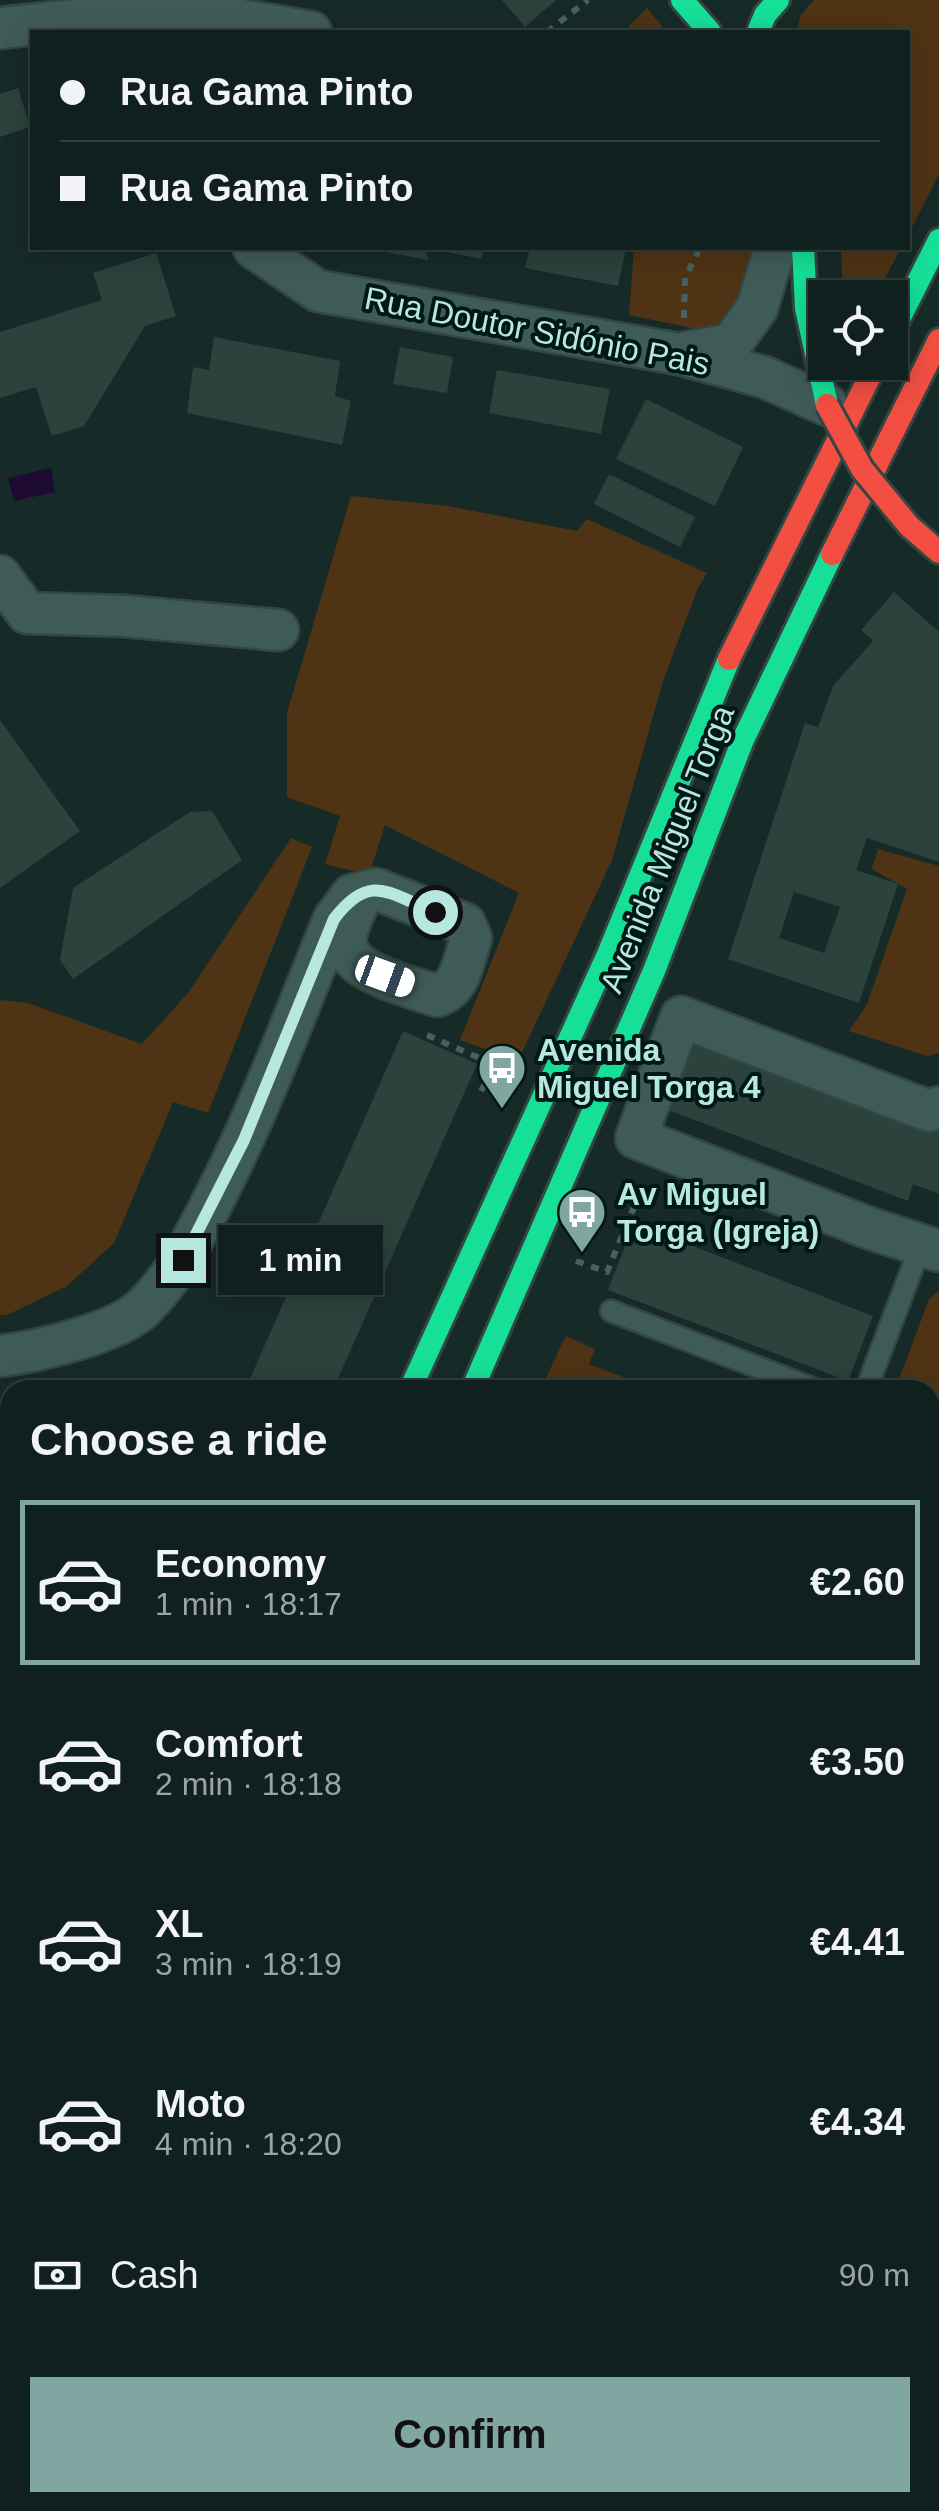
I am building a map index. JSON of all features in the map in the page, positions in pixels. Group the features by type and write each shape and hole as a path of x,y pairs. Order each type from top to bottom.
{"main road":[{"path":"682,0 708,30"},
{"path":"759,30 778,0"},
{"path":"908,301 939,240"},
{"path":"802,250 806,308 827,405 843,444 909,526 939,552"},
{"name":"Avenida Miguel Torga","path":"476,1380 654,971 763,696 939,340"},
{"name":"Avenida Miguel Torga","path":"415,1380 609,952 703,717 868,380"}],"street":[{"path":"0,28 176,14 296,30"},
{"name":"Rua Doutor Sidónio Pais","path":"257,250 318,291 682,343 827,405"},
{"path":"682,343 701,352 732,344 757,308 774,250"},
{"path":"0,576 27,614 124,616 278,630"},
{"path":"0,1356 34,1352 90,1334 141,1310 183,1260 244,1140 334,919 352,896 363,892 376,889 464,924 470,932 456,982 448,993 437,996 351,960 345,940 363,892"},
{"path":"292,1022 328,991 385,976"},
{"path":"930,1248 636,1138 681,1017 929,1112 939,1107"}],"lane":[{"path":"871,1380 930,1248"},
{"path":"611,1311 791,1380"}],"path":[{"path":"550,30 588,0"},
{"path":"682,343 685,278 699,250"},
{"path":"572,1260 607,1272 634,1207"}],"shaded area":[{"path":"814,0 939,0 939,174 910,231 910,30 797,30 800,16"},
{"path":"647,8 665,30 625,30"},
{"path":"634,250 752,250 742,294 732,315 716,333 629,315"},
{"path":"841,250 900,250 884,280 842,280"},
{"path":"51,468 55,492 14,501 8,478"},
{"path":"351,496 448,506 577,531 587,519 707,573 663,681 612,860 518,1061 460,1040 519,893 385,825 369,875 325,864 340,816 287,797 287,713"},
{"path":"291,838 312,847 208,1113 173,1102 114,1243 67,1286 0,1315 0,1000 28,1003 142,1044 188,993"},
{"path":"878,849 939,866 939,1053 927,1056 849,1031 867,1004 907,889 872,869"},
{"path":"939,1291 939,1380 899,1380 929,1299"},
{"path":"566,1336 595,1349 589,1364 631,1380 545,1380"}],"building":[{"path":"502,0 556,0 525,27"},
{"path":"18,88 30,127 0,137 0,94"},
{"path":"426,250 428,260 380,251"},
{"path":"438,250 483,250 481,259"},
{"path":"530,250 626,250 618,286 525,268"},
{"path":"156,253 176,316 145,326 84,426 52,436 36,387 0,398 0,332 102,300 93,273"},
{"path":"214,337 340,361 335,396 351,401 342,445 187,413 193,367 209,370"},
{"path":"400,347 453,357 447,393 393,384"},
{"path":"497,370 610,389 601,434 489,413"},
{"path":"646,399 743,447 715,506 616,459"},
{"path":"609,474 695,517 680,547 594,504"},
{"path":"894,592 939,632 939,862 867,838 856,870 898,884 859,1003 728,959 805,723 818,727 833,686 873,641 861,630","holes":["794,892 840,907 824,953 779,938"]},
{"path":"0,720 80,831 0,888"},
{"path":"212,811 242,860 73,979 60,960 73,888 190,812"},
{"path":"403,1031 477,1064 337,1380 249,1380"},
{"path":"692,1040 931,1133 939,1129 939,1194 913,1184 908,1201 666,1109"},
{"path":"634,1223 873,1316 845,1380 608,1290"}],"traffic: fast":[{"path":"682,0 708,30"},
{"path":"759,30 778,0"},
{"path":"908,301 939,240"},
{"path":"803,250 806,308 827,405"},
{"path":"476,1380 654,971 742,742 832,554"},
{"path":"415,1380 609,952 729,659"}],"traffic: jam":[{"path":"832,554 939,340"},
{"path":"729,659 868,380"},
{"path":"827,405 862,469 909,526"},
{"path":"909,526 939,552"}],"place":[{"name":"Avenida Miguel Torga 4","path":"502,1110"},
{"name":"Av Miguel Torga (Igreja)","path":"582,1254"}],"route":[{"path":"183,1260 244,1140 334,919 352,896 376,889 435,912"}]}
